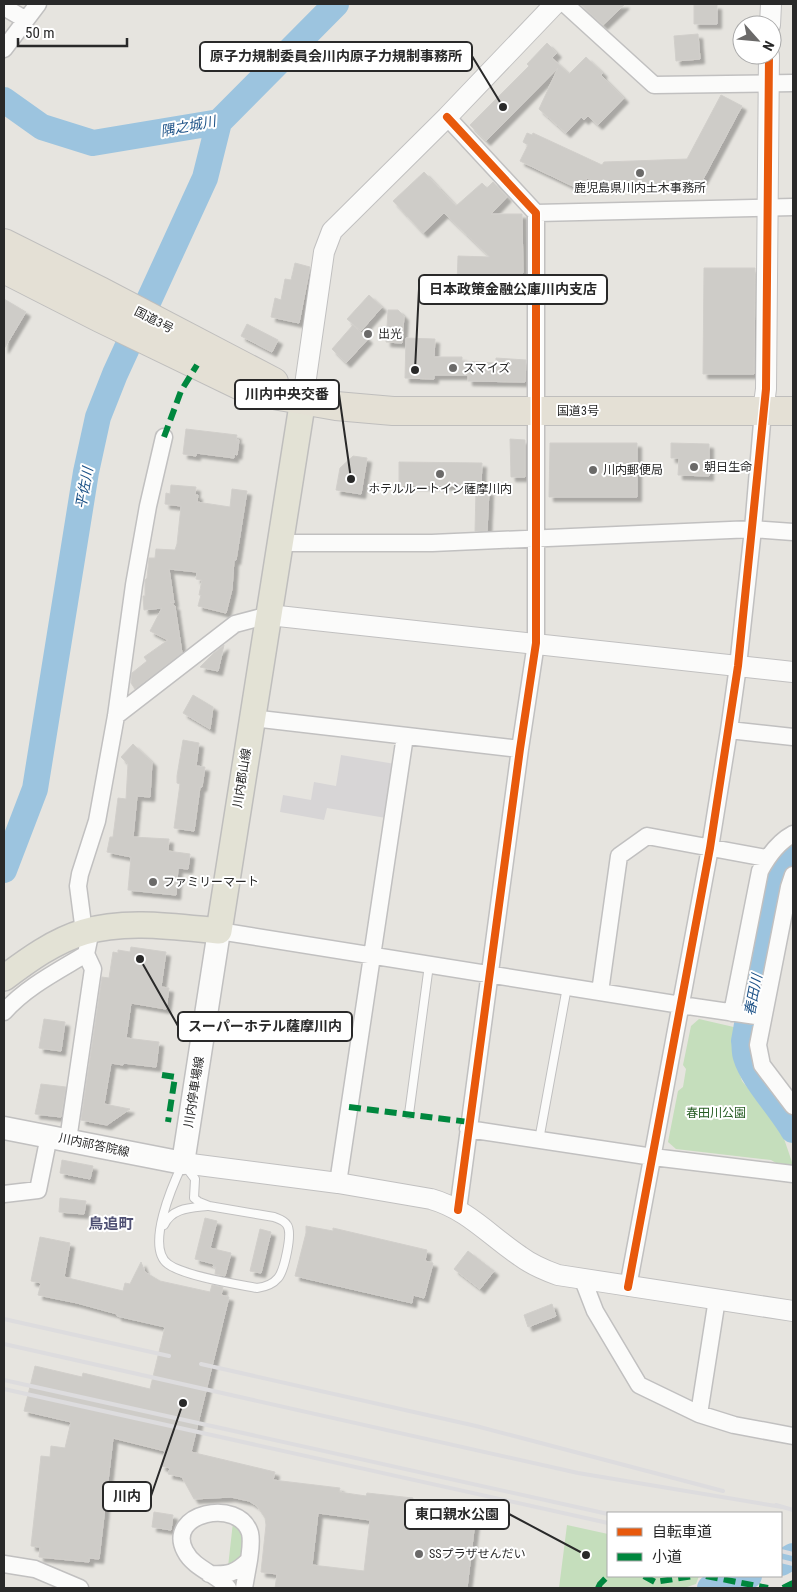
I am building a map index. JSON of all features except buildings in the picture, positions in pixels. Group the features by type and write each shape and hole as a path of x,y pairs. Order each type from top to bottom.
{"highway":[{"name":"国道3号","path":"4,243 100,305"},
{"name":"国道3号","path":"4,269 100,305 174,342 251,391 343,407 393,411 793,412"}],"main road":[{"name":"川内郡山線","path":"219,931 303,399"},
{"path":"4,978 39,953 131,925 219,931"},
{"name":"川内停車場線","path":"183,1164 219,931"},
{"name":"川内祁答院線","path":"4,1128 183,1164"}],"street":[{"path":"4,49 38,4"},
{"path":"303,399 324,252 332,231 447,117 555,4"},
{"path":"565,4 654,86 793,83"},
{"path":"4,7 24,21"},
{"path":"628,1287 710,848 738,666 766,389 769,65"},
{"path":"447,117 536,212 536,643 458,1210"},
{"path":"536,212 793,207"},
{"path":"4,1194 38,1190 59,1138 93,969 78,886 97,821 116,716 134,585 148,506 164,437"},
{"path":"280,543 432,543 753,529 793,532"},
{"path":"116,716 235,624 269,615 793,672"},
{"path":"252,718 520,749"},
{"path":"729,730 793,737"},
{"path":"338,1183 405,736"},
{"path":"735,1013 760,871 766,858 786,838 793,834"},
{"path":"600,992 619,856 646,836 766,858"},
{"path":"793,875 761,1016 758,1045 762,1065 793,1106"},
{"path":"219,931 681,1005 761,1016"},
{"path":"4,1012 48,976 87,939"},
{"path":"468,1129 653,1157 793,1174"},
{"path":"183,1164 338,1183 431,1199 458,1210 475,1221 518,1256 538,1268 558,1275 793,1311"},
{"path":"583,1280 595,1311 638,1385 699,1414 734,1425 793,1436"},
{"path":"699,1414 717,1299"},
{"path":"228,1588 224,1582 209,1574 187,1554 182,1544 185,1527 198,1516 223,1513 240,1519 249,1532 251,1542 244,1588"},
{"path":"209,1574 225,1575 235,1572 249,1560"},
{"path":"4,1564 35,1569 54,1582 80,1588"}],"lane":[{"path":"409,1114 429,965"},
{"path":"540,1140 567,987"},
{"path":"183,1164 195,1179 194,1198 199,1202 209,1206 274,1217 282,1219 287,1224 290,1236 282,1272 278,1278 265,1287 257,1288 191,1274 174,1268 161,1256 159,1250 160,1234 169,1193 183,1164"},
{"path":"160,1234 165,1222 174,1212 187,1207 209,1206"}],"shaded area":[{"path":"341,755 395,764 386,818 327,808 324,820 280,812 283,795 311,800 314,782 336,786"}],"green space":[{"name":"春田川公園","path":"699,1019 738,1028 734,1054 742,1081 780,1127 793,1165 776,1163 771,1160 676,1149 668,1142 678,1091 683,1087 686,1069 683,1065 691,1026"},
{"path":"233,1522 242,1535 244,1546 243,1551 235,1562 228,1567"},
{"path":"567,1525 607,1534 607,1577 699,1577 696,1584 684,1588 559,1588"}],"waterway":[{"name":"隅之城川","path":"4,100 42,127 93,143 219,122 336,4"},
{"name":"平佐川","path":"4,870 35,789 86,472 98,417 115,374 205,178 219,122"},
{"name":"春田川","path":"793,853 777,874 769,903 744,1041 745,1055 749,1065 760,1084 793,1130"},
{"name":"春田川","path":"782,1562 793,1556"},
{"name":"春田川","path":"710,1588 746,1577"}],"railway":[{"path":"4,1319 169,1356"},
{"path":"4,1344 578,1473 782,1507"},
{"path":"201,1364 476,1426 723,1491"},
{"path":"4,1380 607,1514"},
{"path":"4,1389 607,1523"},
{"path":"776,1505 793,1510"},
{"path":"782,1551 793,1554"},
{"path":"782,1561 793,1564"}],"marked path":[{"path":"164,437 181,391 197,365"},
{"path":"162,1075 175,1077 168,1122"},
{"path":"349,1107 469,1122"},
{"path":"598,1588 607,1577"},
{"path":"646,1577 655,1582 687,1577"},
{"path":"711,1577 768,1588"},
{"path":"783,1588 793,1583"}],"cycle path":[{"path":"628,1287 710,848 738,666 766,389 769,65"},
{"path":"447,117 536,213 536,643 458,1210"}],"place":[{"name":"原子力規制委員会川内原子力規制事務所","path":"503,107"},
{"name":"鹿児島県川内土木事務所","path":"640,173"},
{"name":"出光","path":"368,334"},
{"name":"スマイズ","path":"453,368"},
{"name":"日本政策金融公庫川内支店","path":"415,370"},
{"name":"朝日生命","path":"694,467"},
{"name":"川内郵便局","path":"593,470"},
{"name":"ホテルルートイン薩摩川内","path":"440,474"},
{"name":"川内中央交番","path":"351,479"},
{"name":"ファミリーマート","path":"153,882"},
{"name":"スーパーホテル薩摩川内","path":"140,959"},
{"name":"川内","path":"183,1403"},
{"name":"SSプラザせんだい","path":"419,1554"},
{"name":"東口親水公園","path":"586,1555"}],"district":[{"name":"鳥追町","path":"111,1224"}]}
